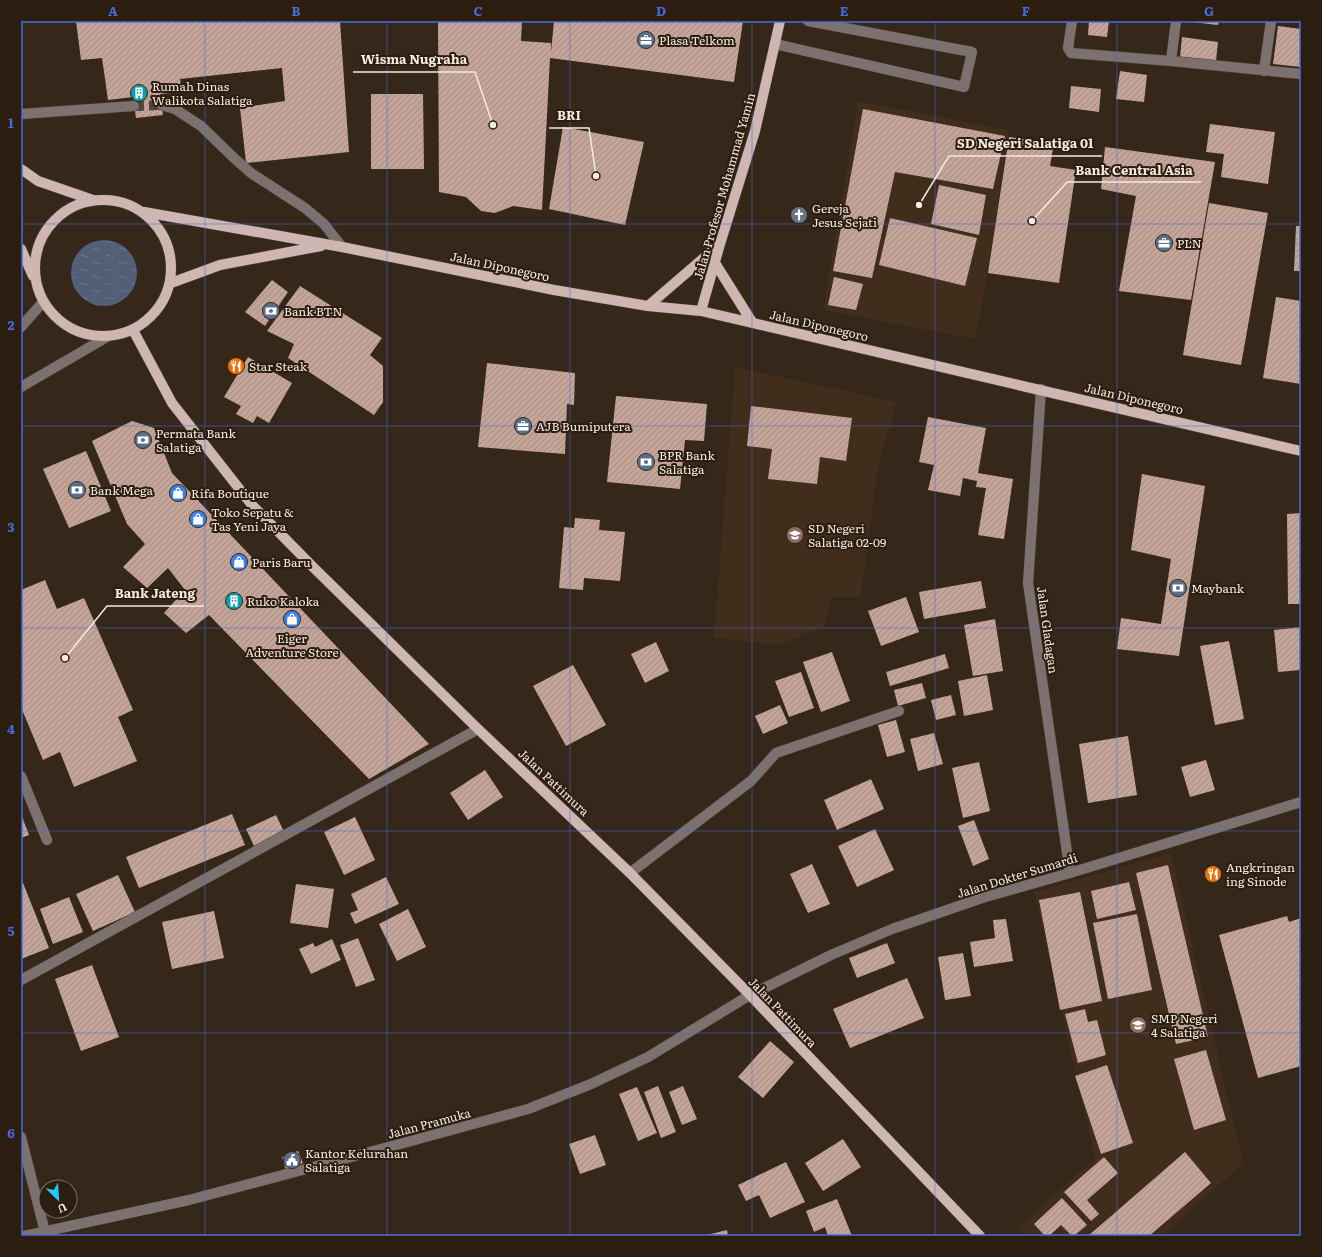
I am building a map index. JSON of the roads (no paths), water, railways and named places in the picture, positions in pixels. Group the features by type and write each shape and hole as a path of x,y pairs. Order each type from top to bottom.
{"main road":[{"name":"Jalan Profesor Mohammad Yamin","path":"701,310 755,131 780,21"},
{"path":"21,170 38,181 92,200"},
{"path":"21,249 43,302 55,317 70,328 88,335 107,337 120,335 133,330 146,322 166,298 171,283 172,263 168,243 158,226 144,212 128,204 110,199 92,200 71,207 53,221 41,239 35,261 36,283"},
{"name":"Jalan Diponegoro","path":"144,212 342,247 554,290 648,306 701,310 1301,451"},
{"path":"648,306 720,244"},
{"name":"Jalan Diponegoro","path":"171,283 220,265 327,245"},
{"path":"715,263 752,322"},
{"name":"Jalan Pattimura","path":"133,330 172,403 252,505 478,729 630,873 750,995 980,1236"}],"street":[{"path":"775,44 964,87 972,52 808,21"},
{"path":"1072,21 1068,48 1071,52 1301,74"},
{"path":"1171,61 1176,21"},
{"path":"1264,71 1271,21"},
{"path":"162,105 175,109 201,126 251,173 305,208 324,224 342,247"},
{"path":"21,114 134,106"},
{"path":"21,327 43,302"},
{"path":"21,387 107,337"},
{"name":"Jalan Gladagan","path":"1041,389 1028,582 1070,873"},
{"path":"630,873 751,781 776,753 898,711"},
{"path":"21,980 478,729"},
{"path":"21,776 47,840"},
{"name":"Jalan Dokter Sumardi","path":"750,995 831,955 892,929 985,897 1070,873 1301,802"},
{"name":"Jalan Pramuka","path":"24,1236 45,1233 189,1200 411,1141 528,1108 591,1084 648,1057 750,995"},
{"path":"21,1137 45,1233"}],"water":[{"path":"104,240 117,243 127,250 134,260 137,273 134,286 127,296 117,303 104,306 91,303 81,296 74,286 71,273 74,260 81,250 91,243"}],"tunnel":[{"path":"134,106 162,105"}],"place":[{"name":"Plasa Telkom","path":"646,40"},
{"name":"Rumah Dinas Walikota Salatiga","path":"139,93"},
{"name":"Wisma Nugraha","path":"493,125"},
{"name":"BRI","path":"596,176"},
{"name":"SD Negeri Salatiga 01","path":"919,205"},
{"name":"Gereja Jesus Sejati","path":"799,215"},
{"name":"Bank Central Asia","path":"1032,221"},
{"name":"PLN","path":"1164,243"},
{"name":"Bank BTN","path":"271,311"},
{"name":"Star Steak","path":"236,366"},
{"name":"AJB Bumiputera","path":"523,426"},
{"name":"Permata Bank Salatiga","path":"143,440"},
{"name":"BPR Bank Salatiga","path":"646,462"},
{"name":"Bank Mega","path":"77,490"},
{"name":"Rifa Boutique","path":"178,493"},
{"name":"Toko Sepatu & Tas Yeni Jaya","path":"198,519"},
{"name":"SD Negeri Salatiga 02-09","path":"795,535"},
{"name":"Paris Baru","path":"239,562"},
{"name":"Maybank","path":"1178,588"},
{"name":"Ruko Kaloka","path":"234,601"},
{"name":"Eiger Adventure Store","path":"292,619"},
{"name":"Bank Jateng","path":"65,658"},
{"name":"Angkringan ing Sinode","path":"1213,874"},
{"name":"SMP Negeri 4 Salatiga","path":"1138,1025"},
{"name":"Kantor Kelurahan Salatiga","path":"292,1160"}]}
